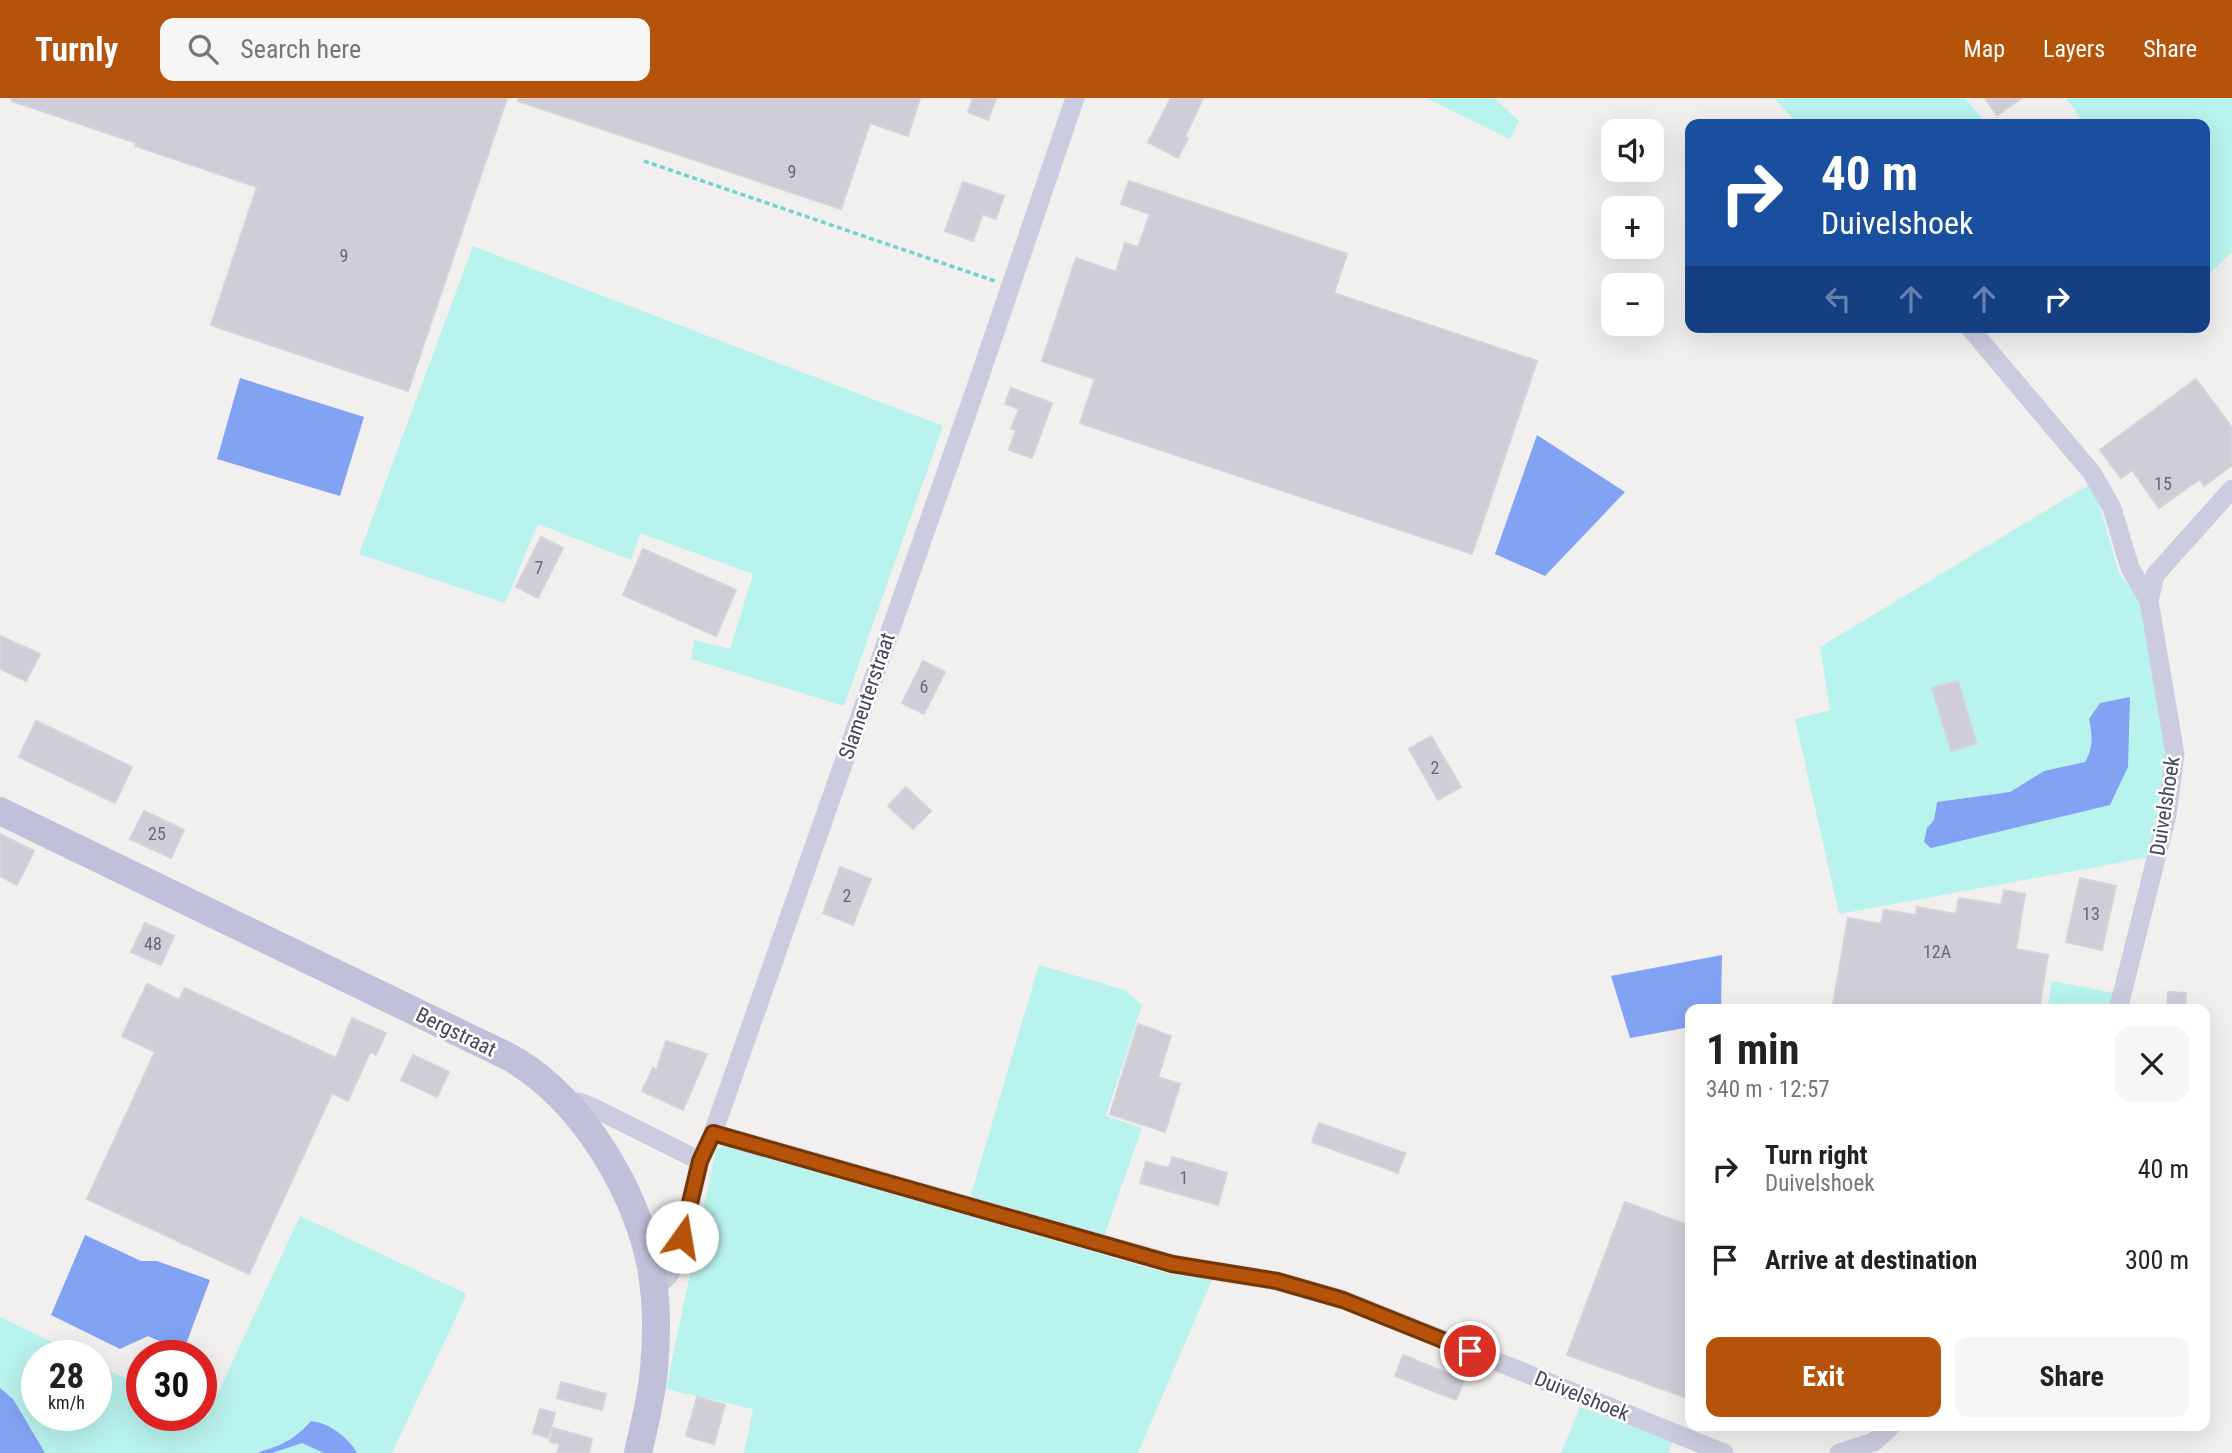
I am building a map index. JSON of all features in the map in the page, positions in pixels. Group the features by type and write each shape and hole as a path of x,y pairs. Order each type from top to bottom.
{"street":[{"name":"Slameuterstraat","path":"654,1290 676,1263 700,1161 713,1133 1075,98"},
{"name":"Duivelshoek","path":"1974,333 2092,473 2112,508 2130,568 2149,601 2175,754 2167,816 2120,1004"},
{"name":"Duivelshoek","path":"2149,601 2155,575 2232,489"},
{"name":"Bergstraat","path":"0,811 517,1062 566,1103 600,1147 631,1204 642,1235 654,1290 654,1371 638,1453"},
{"path":"566,1103 579,1102 594,1108 700,1161"},
{"name":"Duivelshoek","path":"713,1133 1172,1264 1277,1281 1343,1300 1724,1453"},
{"path":"1839,1453 1874,1441 1885,1431"}],"path":[{"path":"644,161 1010,286"}],"shaded area":[{"path":"1426,98 1494,98 1519,121 1510,139"},
{"path":"1774,98 1965,98 1983,119 1793,119"},
{"path":"2066,98 2232,98 2232,252 2210,273 2210,119 2081,119"},
{"path":"473,246 943,426 844,706 691,659 694,640 730,649 753,574 640,533 631,560 538,524 505,603 359,554"},
{"path":"2093,482 2119,573 2139,599 2155,655 2169,760 2150,857 1839,914 1795,719 1830,710 1820,647"},
{"path":"1039,965 1125,990 1142,1005 1106,1116 1142,1128 1104,1236 969,1201"},
{"path":"2052,981 2114,993 2111,1004 2048,1004"},
{"path":"727,1146 1170,1274 1212,1280 1138,1453 744,1453 753,1409 666,1389 716,1149"},
{"path":"300,1216 467,1294 392,1453 0,1453 0,1317 48,1340 21,1340 21,1431 112,1431 112,1372 126,1378 126,1431 217,1431 217,1395"},
{"path":"1580,1407 1673,1442 1668,1453 1561,1453"}],"water":[{"path":"240,378 364,417 340,496 217,459"},
{"path":"1537,435 1625,492 1545,576 1495,554"},
{"path":"2130,697 2128,767 2110,805 1931,848 1924,842 1927,828 1934,820 1937,802 2010,792 2044,771 2085,762 2092,741 2089,719 2100,703"},
{"path":"1722,955 1721,1004 1685,1004 1685,1028 1630,1038 1611,976"},
{"path":"85,1235 141,1261 157,1261 210,1280 188,1340 157,1340 148,1336 139,1340 126,1340 126,1346 120,1349 112,1345 112,1340 102,1340 51,1315"},
{"path":"0,1388 13,1399 21,1412 21,1431 32,1431 45,1453 0,1453"},
{"path":"311,1421 337,1432 357,1453 324,1453 302,1443 272,1453 258,1453 289,1440"}],"building":[{"path":"12,98 507,98 408,391 211,325 257,187 135,146 137,143 12,101"},
{"path":"519,98 920,98 908,136 870,123 841,209 518,101"},
{"path":"973,98 996,98 988,120 968,112"},
{"path":"1171,98 1203,98 1178,158 1148,142"},
{"path":"1985,98 2022,98 1997,115"},
{"path":"1129,181 1347,254 1334,293 1537,361 1472,554 1080,423 1095,379 1042,361 1076,258 1116,272 1125,243 1138,247 1150,214 1121,204"},
{"path":"963,182 1004,196 996,219 983,214 973,241 945,231"},
{"path":"2196,379 2232,428 2232,465 2204,486 2200,479 2159,508 2132,470 2121,478 2100,450"},
{"path":"1011,388 1052,403 1032,458 1009,450 1016,430 1011,429 1019,409 1005,404"},
{"path":"541,537 563,548 538,598 516,587"},
{"path":"643,549 736,590 716,636 623,595"},
{"path":"0,636 40,654 26,681 0,669"},
{"path":"923,661 945,672 924,714 902,703"},
{"path":"1958,681 1976,743 1951,751 1932,688"},
{"path":"36,721 132,767 115,803 19,757"},
{"path":"1431,736 1461,787 1438,800 1409,749"},
{"path":"906,787 931,811 913,829 888,806"},
{"path":"144,811 184,830 171,858 130,839"},
{"path":"0,834 34,851 17,885 0,876"},
{"path":"840,867 871,879 853,925 823,913"},
{"path":"2080,878 2116,886 2102,950 2066,942"},
{"path":"2004,890 2025,894 2016,949 2048,955 2040,1004 1833,1004 1848,918 1881,924 1884,910 1916,915 1917,907 1956,914 1959,898 2001,905"},
{"path":"145,923 174,936 161,965 131,952"},
{"path":"147,984 179,1000 185,988 336,1058 352,1018 386,1033 376,1055 370,1052 348,1101 332,1093 249,1274 87,1199 155,1052 122,1036"},
{"path":"2168,992 2186,993 2185,1004 2167,1004"},
{"path":"1138,1024 1171,1036 1158,1077 1180,1084 1165,1132 1110,1114"},
{"path":"666,1041 707,1054 683,1110 642,1091 653,1068 657,1069"},
{"path":"413,1055 449,1072 437,1097 401,1080"},
{"path":"1319,1123 1405,1153 1398,1173 1312,1142"},
{"path":"1172,1157 1227,1173 1218,1205 1140,1183 1146,1162 1169,1168"},
{"path":"1625,1202 1685,1224 1685,1397 1567,1355"},
{"path":"1403,1355 1464,1380 1456,1400 1395,1376"},
{"path":"561,1382 606,1394 602,1410 557,1398"},
{"path":"697,1397 725,1405 714,1444 686,1436"},
{"path":"540,1409 555,1413 548,1438 533,1433"},
{"path":"553,1428 592,1439 589,1453 557,1453 560,1444 550,1442"}],"route":[{"path":"682,1237 700,1161 713,1133 1172,1264 1277,1281 1343,1300 1470,1351"}]}
